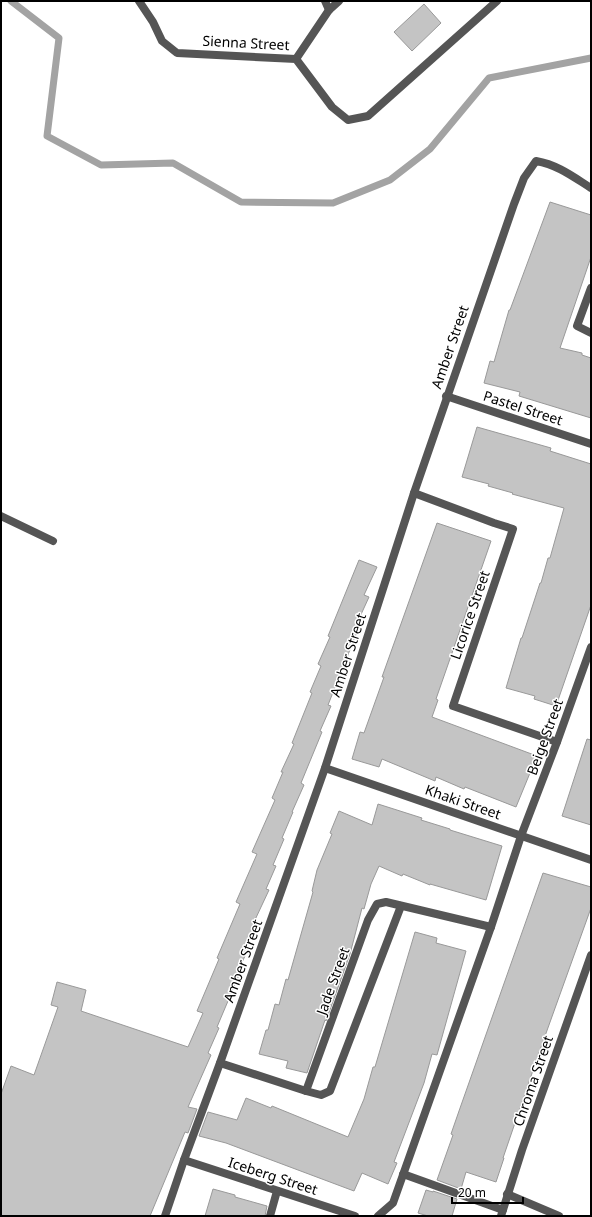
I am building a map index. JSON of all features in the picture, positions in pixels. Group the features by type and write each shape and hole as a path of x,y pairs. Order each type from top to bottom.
{"street":[{"name":"Sienna Street","path":"139,1 153,22 162,41 178,53 296,59 332,107 348,120 368,116 497,1"},
{"path":"325,1 329,10"},
{"path":"296,59 329,10 339,1"},
{"name":"Amber Street","path":"165,1216 326,768 446,396 524,178 536,161 549,164 563,170 591,188"},
{"path":"591,288 577,326 591,333"},
{"name":"Pastel Street","path":"446,396 591,444"},
{"name":"Licorice Street","path":"414,493 513,529 453,706 558,742"},
{"path":"1,516 53,541"},
{"name":"Beige Street","path":"521,836 558,742 591,647"},
{"name":"Khaki Street","path":"326,768 591,860"},
{"path":"378,1216 393,1203 491,927 521,836"},
{"name":"Jade Street","path":"306,1092 368,920 377,904 386,902 491,927"},
{"path":"220,1063 306,1092 321,1095 330,1091 401,906"},
{"name":"Chroma Street","path":"502,1213 591,955"},
{"name":"Iceberg Street","path":"184,1160 355,1216"},
{"path":"403,1174 502,1213"},
{"path":"270,1216 277,1191"},
{"path":"508,1194 559,1216"}],"building":[{"path":"424,4 441,23 412,51 394,32"},
{"path":"550,202 591,215 591,257 560,348 582,353 582,355 591,358 591,418 519,396 520,392 484,383 490,361 494,362 509,310"},
{"path":"477,427 551,448 550,451 591,464 591,605 556,706 534,699 535,696 506,688 548,558 550,558 564,508 512,494 513,493 488,486 489,484 462,477"},
{"path":"437,523 491,541 436,699 438,700 432,717 537,756 516,807 465,787 464,789 436,777 435,781 382,759 379,767 352,759 360,732 364,733 384,677 382,677"},
{"path":"359,560 377,567 364,595 369,597 358,621 361,622 328,705 331,706 320,731 322,732 301,783 304,785 282,838 284,839 273,865 276,866 266,889 269,890 254,922 256,923 245,948 248,949 237,974 239,975 217,1027 219,1028 208,1053 211,1055 188,1107 197,1109 188,1133 185,1132 150,1216 1,1216 1,1094 11,1066 34,1075 58,1007 51,1005 57,982 86,990 81,1011 188,1047 203,1013 197,1011 219,959 217,958 240,904 236,902 257,854 252,852 275,800 272,798 283,772 281,772 294,744 292,743 312,693 310,692 321,666 318,664 330,637 328,636"},
{"path":"587,739 591,740 591,825 562,816"},
{"path":"378,804 422,818 421,820 450,830 502,846 486,900 430,885 403,874 402,876 379,866 371,884 364,909 362,908 350,954 307,1073 286,1068 288,1061 259,1054 266,1030 268,1030 275,1004 279,1005 286,979 288,980 313,892 317,870 332,834 330,833 339,811 372,825"},
{"path":"543,873 591,887 591,908 540,1050 496,1182 466,1172 461,1189 437,1180 453,1135 451,1134"},
{"path":"415,932 437,938 436,943 466,951 437,1055 432,1054 424,1083 394,1162 397,1163 388,1184 362,1173 354,1191 226,1143 199,1136 208,1112 237,1120 246,1098 271,1108 272,1106 348,1137 364,1099 373,1067 375,1067"},
{"path":"213,1189 267,1206 265,1216 205,1216"},
{"path":"426,1190 457,1199 452,1216 428,1216 418,1213"}],"waterway":[{"path":"11,1 59,38 47,136 101,165 173,163 241,202 333,203 390,180 430,149 489,78 591,58"}]}
